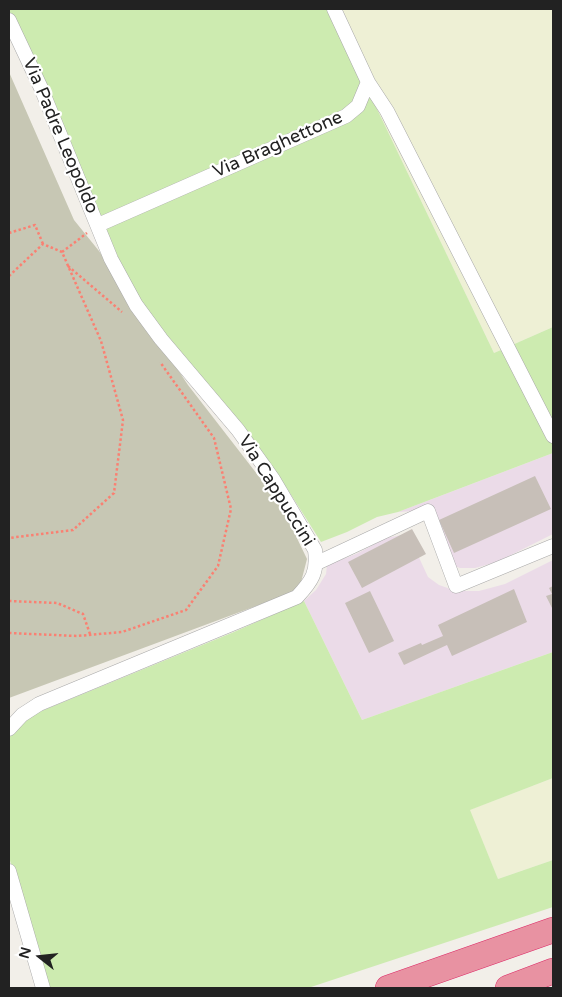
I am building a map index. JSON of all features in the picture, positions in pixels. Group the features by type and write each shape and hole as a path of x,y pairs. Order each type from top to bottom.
{"highway":[{"path":"388,988 553,930"},
{"path":"508,988 553,972"}],"street":[{"path":"334,9 368,82 387,111 553,436"},
{"name":"Via Padre Leopoldo","path":"9,20 41,88 98,225"},
{"name":"Via Braghettone","path":"98,225 346,116 358,106 368,82"},
{"name":"Via Cappuccini","path":"9,729 22,715 39,704 297,597 310,582 317,563 315,550 273,479 238,430 161,339 136,305 111,259 98,225"},
{"path":"317,563 428,510 456,586 553,546"},
{"path":"9,871 43,988"}],"path":[{"path":"9,233 35,225 43,244 62,252 101,341 123,420 114,493 73,530 9,538"},
{"path":"62,252 98,225"},
{"path":"9,276 43,244"},
{"path":"68,266 126,316"},
{"path":"9,633 78,636 122,632 186,610 218,566 231,509 214,438 159,362"},
{"path":"9,601 57,603 66,606 83,614 90,635"}],"shaded area":[{"path":"329,9 553,9 553,327 494,353"},
{"path":"9,72 74,220 99,251 188,385 281,505 307,559 299,590 9,698"},
{"path":"553,453 553,534 497,562 475,568 460,568 451,565 430,525 414,511 398,512"},
{"path":"402,535 409,536 428,577 439,585 456,591 479,591 505,584 553,560 553,652 362,720 304,601 316,590 326,574 327,565 356,554 386,538"},
{"path":"553,778 553,860 498,879 469,810"}],"green space":[{"path":"9,9 329,9 494,353 553,327 553,453 398,512 377,517 321,542 288,490 239,421 182,357 144,307 121,264 9,16"},
{"path":"304,601 362,720 553,652 553,778 470,810 498,879 553,860 553,907 308,988 46,988 9,857 9,738 17,726 39,712 234,632"}],"building":[{"path":"535,476 551,509 454,553 439,520"},
{"path":"412,529 426,554 362,588 348,562"},
{"path":"553,586 553,610 546,596 552,594 549,588"},
{"path":"514,589 527,622 452,656 447,645 404,665 398,653 443,636 438,625"},
{"path":"370,591 394,641 369,653 345,603"}]}
